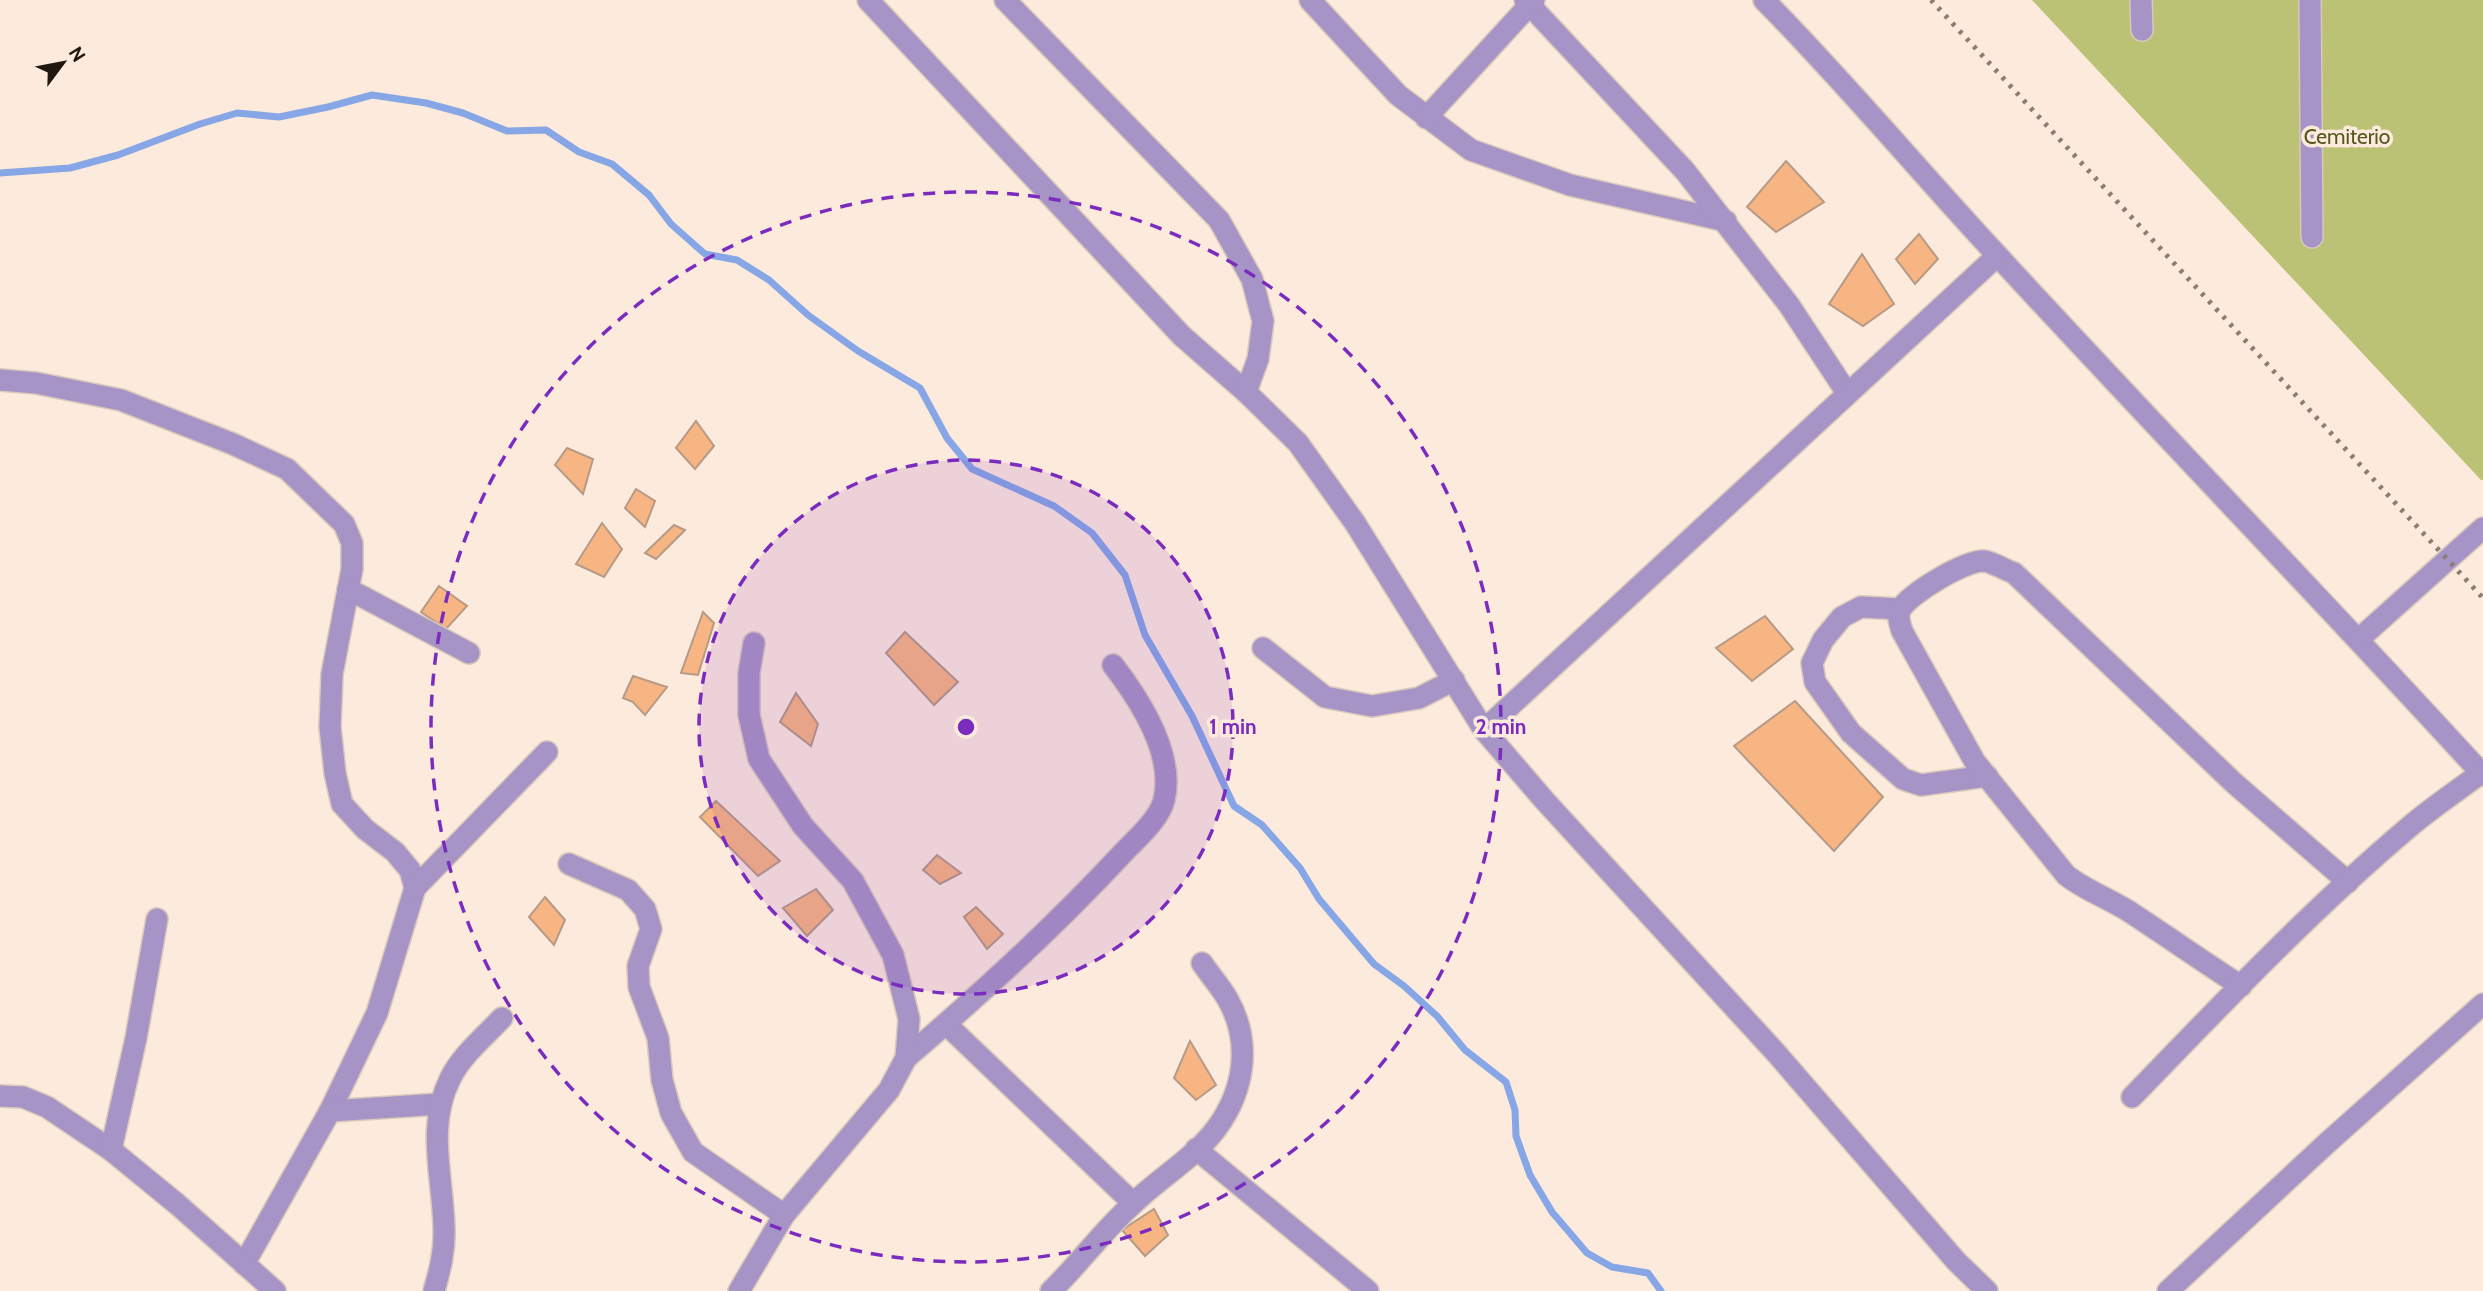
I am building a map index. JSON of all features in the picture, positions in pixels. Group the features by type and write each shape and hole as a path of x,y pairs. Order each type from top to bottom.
{"street":[{"path":"868,0 1182,337 1246,392 1298,443 1354,523 1484,730 1545,801 1777,1054 1956,1261 1987,1291"},
{"path":"1005,0 1219,220 1252,279 1264,321 1258,359 1246,392"},
{"path":"1310,0 1398,95 1471,150 1570,185 1726,221"},
{"path":"1764,0 1875,118 1997,256 2359,639 2482,774 2410,826 2348,881 2132,1097"},
{"path":"2141,0 2142,30"},
{"path":"2310,0 2312,237"},
{"path":"1426,118 1530,2 1685,171 1726,221 1789,304 1847,393"},
{"path":"1484,730 1997,256"},
{"path":"0,380 36,383 121,400 233,444 287,470 344,524 352,543 352,569 332,674 330,727 335,774 342,804 365,829 395,852 410,870 415,888"},
{"path":"2359,639 2483,528"},
{"path":"2241,986 2134,914 2080,886 2066,874 1975,762 1902,631 1898,620 1901,609 1921,590 1962,566 1983,561 2014,573 2234,783 2348,881"},
{"path":"348,589 469,653"},
{"path":"1901,609 1861,607 1842,617 1823,640 1812,663 1815,682 1851,733 1903,779 1921,785 1987,776"},
{"path":"754,643 749,673 749,715 759,760 803,826 853,881 893,955 909,1019 906,1058"},
{"path":"1263,649 1325,697 1372,706 1419,698 1454,680"},
{"path":"739,1291 784,1214 888,1090 906,1058 946,1024 1095,882 1150,823 1163,802 1166,774 1157,741 1134,692 1113,665"},
{"path":"244,1264 330,1111 377,1013 415,888 547,752"},
{"path":"569,864 628,890 645,909 651,929 638,966 639,988 657,1038 662,1080 671,1113 693,1152 784,1214"},
{"path":"111,1150 136,1038 157,919"},
{"path":"1051,1291 1133,1203 1215,1130 1230,1107 1240,1081 1243,1059 1239,1027 1227,999 1202,963"},
{"path":"2168,1291 2326,1144 2483,1004"},
{"path":"435,1291 444,1256 436,1138 440,1104 450,1077 464,1057 502,1018"},
{"path":"946,1024 1133,1203"},
{"path":"0,1096 23,1097 47,1107 111,1150 275,1291"},
{"path":"330,1111 440,1104"},
{"path":"1196,1149 1368,1291"}],"green space":[{"name":"Cemiterio","path":"2032,0 2483,0 2483,480 2481,480"}],"building":[{"path":"1786,161 1824,202 1776,232 1747,207"},
{"path":"1919,234 1938,259 1915,284 1896,259"},
{"path":"1862,254 1894,304 1863,326 1829,304"},
{"path":"696,421 714,446 695,469 676,448"},
{"path":"567,448 593,459 583,494 555,465"},
{"path":"636,489 655,501 645,527 625,508"},
{"path":"602,523 622,549 604,577 576,564"},
{"path":"674,525 685,530 656,559 645,553"},
{"path":"439,586 467,606 446,629 421,612"},
{"path":"703,612 714,623 698,675 681,673"},
{"path":"1765,616 1793,649 1752,681 1716,648"},
{"path":"905,632 958,682 934,705 886,653"},
{"path":"633,676 667,687 645,715 633,702 623,698"},
{"path":"796,693 818,724 811,746 780,722"},
{"path":"1795,701 1883,797 1834,851 1734,746"},
{"path":"716,801 780,861 758,876 700,817"},
{"path":"937,855 961,873 940,884 923,870"},
{"path":"816,889 833,910 807,936 783,908"},
{"path":"545,897 565,920 554,945 529,917"},
{"path":"976,907 1003,934 987,949 964,917"},
{"path":"1190,1041 1216,1085 1196,1100 1174,1078"},
{"path":"1154,1209 1168,1235 1145,1256 1122,1230"}],"waterway":[{"path":"0,173 70,168 118,155 237,113 279,117 372,95 426,103 463,113 507,131 546,130 579,152 612,164 649,195 671,224 705,254 737,260 769,280 808,315 858,351 920,388 947,438 972,469 1054,506 1092,533 1125,575 1145,635 1192,716 1234,806 1262,825 1300,868 1319,899 1374,964 1404,986 1437,1016 1465,1050 1506,1082 1515,1110 1516,1136 1530,1175 1552,1212 1587,1253 1612,1267 1648,1273 1661,1291"}],"railway":[{"path":"1931,0 2483,598"}]}
